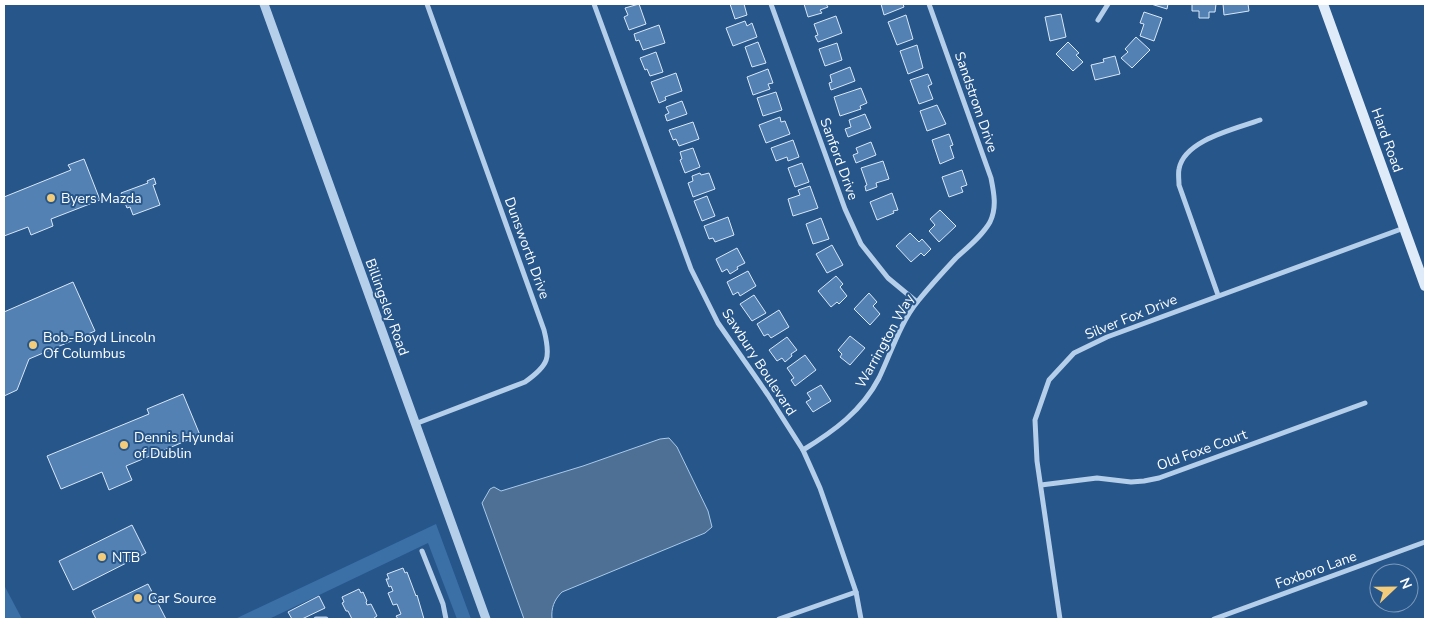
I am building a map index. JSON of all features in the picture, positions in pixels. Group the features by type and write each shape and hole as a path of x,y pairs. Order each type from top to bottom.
{"main road":[{"name":"Hard Road","path":"1323,4 1425,286"}],"street":[{"name":"Billingsley Road","path":"264,4 486,619"},
{"name":"Dunsworth Drive","path":"415,424 526,382 537,374 547,362 548,346 544,330 427,4"},
{"name":"Sawbury Boulevard","path":"594,4 691,269 718,323 768,395 803,450 823,496 856,592 862,619"},
{"name":"Sanford Drive","path":"771,4 845,209 860,244 888,278 917,302"},
{"name":"Sandstrom Drive","path":"929,4 991,178 994,209"},
{"path":"1098,20 1108,4"},
{"path":"1218,295 1179,185 1179,168 1186,153 1199,143 1260,120"},
{"name":"Warrington Way","path":"803,450 841,425 864,403 917,302 983,232 990,222 994,209"},
{"name":"Silver Fox Drive","path":"1060,619 1037,461 1035,420 1049,380 1074,353 1107,337 1404,228"},
{"name":"Old Foxe Court","path":"1041,485 1097,478 1130,482 1159,478 1365,403"},
{"name":"Foxboro Lane","path":"1214,619 1425,542"},
{"path":"422,551 443,604 446,619"},
{"path":"778,619 856,592"},
{"path":"316,619 326,619"}],"shaded area":[{"path":"669,438 677,447 708,511 712,527 705,533 562,592 554,604 552,619 524,619 482,503 490,489 494,487 501,491 583,466 660,439"},
{"path":"436,524 471,619 457,619 428,543 269,619 235,619"},
{"path":"4,585 22,619 4,619"}],"building":[{"path":"639,4 646,24 629,30 624,17 628,15 625,8"},
{"path":"730,4 744,4 747,15 735,19"},
{"path":"804,4 826,4 828,7 820,10 822,13 808,17"},
{"path":"881,4 903,4 904,7 884,15"},
{"path":"1151,4 1168,4 1167,9"},
{"path":"1192,4 1216,4 1215,12 1209,12 1209,18 1199,18 1199,11 1192,11"},
{"path":"1223,4 1248,4 1249,11 1224,15"},
{"path":"1144,12 1162,18 1154,41 1140,36 1144,24 1140,23"},
{"path":"1061,14 1066,37 1050,41 1045,17"},
{"path":"906,15 913,39 897,45 888,22"},
{"path":"836,16 842,33 818,42 815,36 818,35 814,24"},
{"path":"745,21 747,26 752,23 757,37 733,46 726,28"},
{"path":"659,25 665,43 643,50 639,40 636,41 634,34"},
{"path":"1136,37 1150,50 1132,68 1121,58 1128,52 1125,49"},
{"path":"758,42 766,63 752,67 745,47"},
{"path":"1068,42 1079,53 1076,55 1083,62 1073,71 1056,54"},
{"path":"837,43 842,60 825,66 819,49"},
{"path":"917,45 923,68 908,74 900,51"},
{"path":"656,52 663,72 650,76 640,58"},
{"path":"1115,56 1120,74 1095,80 1091,65 1104,62 1103,59"},
{"path":"850,67 855,81 831,90 829,83 832,82 830,75"},
{"path":"768,69 773,83 768,84 770,89 753,95 747,77"},
{"path":"676,73 682,91 665,97 666,100 659,103 651,82"},
{"path":"928,74 932,84 928,86 933,99 919,104 910,80"},
{"path":"861,88 867,103 860,106 861,109 840,116 834,97"},
{"path":"776,92 782,110 763,116 757,98"},
{"path":"682,101 687,114 667,121 665,115 669,113 666,107"},
{"path":"937,105 946,124 927,131 920,111"},
{"path":"865,114 871,128 848,137 845,129 851,127 849,120"},
{"path":"780,117 781,122 785,121 790,134 766,143 759,125"},
{"path":"693,122 699,139 679,146 676,139 673,140 669,130"},
{"path":"949,134 953,145 950,146 954,158 940,164 932,140"},
{"path":"793,140 799,157 788,161 787,157 776,161 771,148"},
{"path":"871,142 876,155 856,163 853,155 858,153 856,148"},
{"path":"693,148 700,167 685,173 680,160 682,159 680,152"},
{"name":"Byers Mazda","path":"84,159 100,200 51,219 53,226 31,235 28,227 4,236 4,197 71,170 68,165"},
{"path":"883,161 889,179 876,183 877,187 866,191 865,186 867,185 861,168"},
{"path":"802,163 809,182 795,187 788,168"},
{"path":"962,170 967,185 961,187 963,192 949,197 942,177"},
{"path":"700,173 701,175 709,173 715,189 693,197 688,183 693,181 692,176"},
{"name":"Byers Mazda","path":"154,178 156,184 153,185 160,205 133,215 130,207 127,208 121,193 148,183 147,181"},
{"path":"810,186 818,208 793,216 788,199 800,195 798,190"},
{"path":"892,193 898,210 877,220 870,202"},
{"path":"707,196 715,216 702,221 694,201"},
{"path":"940,210 956,226 939,242 929,231 935,225 930,219"},
{"path":"728,217 734,235 715,242 713,238 709,239 704,226"},
{"path":"821,218 829,239 813,244 806,224"},
{"path":"910,233 919,242 922,239 931,249 924,256 921,253 911,262 896,246"},
{"path":"832,245 843,265 827,273 816,254"},
{"path":"737,248 745,263 737,267 738,269 730,274 727,269 722,272 716,259"},
{"path":"748,271 756,286 740,296 738,292 733,295 727,282"},
{"path":"836,276 843,284 840,287 847,296 839,304 837,302 831,307 818,291"},
{"name":"Bob-Boyd Lincoln Of Columbus","path":"73,282 95,331 29,359 17,390 4,396 4,312"},
{"path":"869,293 877,302 873,306 880,314 870,325 854,309"},
{"path":"754,295 766,313 752,321 740,304"},
{"path":"779,310 789,327 771,338 768,334 764,336 757,324"},
{"path":"850,336 865,348 850,365 840,357 842,354 838,350"},
{"path":"787,337 797,350 785,362 782,358 777,361 769,350"},
{"path":"805,355 816,370 795,386 791,380 794,378 787,368"},
{"path":"821,385 831,401 813,412 806,402 811,399 807,393"},
{"name":"Dennis Hyundai of Dublin","path":"183,394 200,435 126,466 132,480 109,490 102,472 61,489 47,456 149,414 147,409"},
{"name":"NTB","path":"132,525 146,553 73,590 59,561"},
{"path":"403,568 405,573 407,572 417,595 424,619 398,619 396,616 401,614 397,604 393,605 388,593 393,591 386,579 389,579 387,574"},
{"name":"Car Source","path":"148,584 166,619 96,619 92,611"},
{"path":"359,589 361,593 363,592 367,605 371,604 377,616 375,619 352,619 348,611 346,611 342,603 344,602 342,597"},
{"path":"319,596 325,608 302,619 292,619 288,612"}],"place":[{"name":"Byers Mazda","path":"51,198"},
{"name":"Bob-Boyd Lincoln Of Columbus","path":"33,345"},
{"name":"Dennis Hyundai of Dublin","path":"124,445"},
{"name":"NTB","path":"102,557"},
{"name":"Car Source","path":"138,598"}]}
